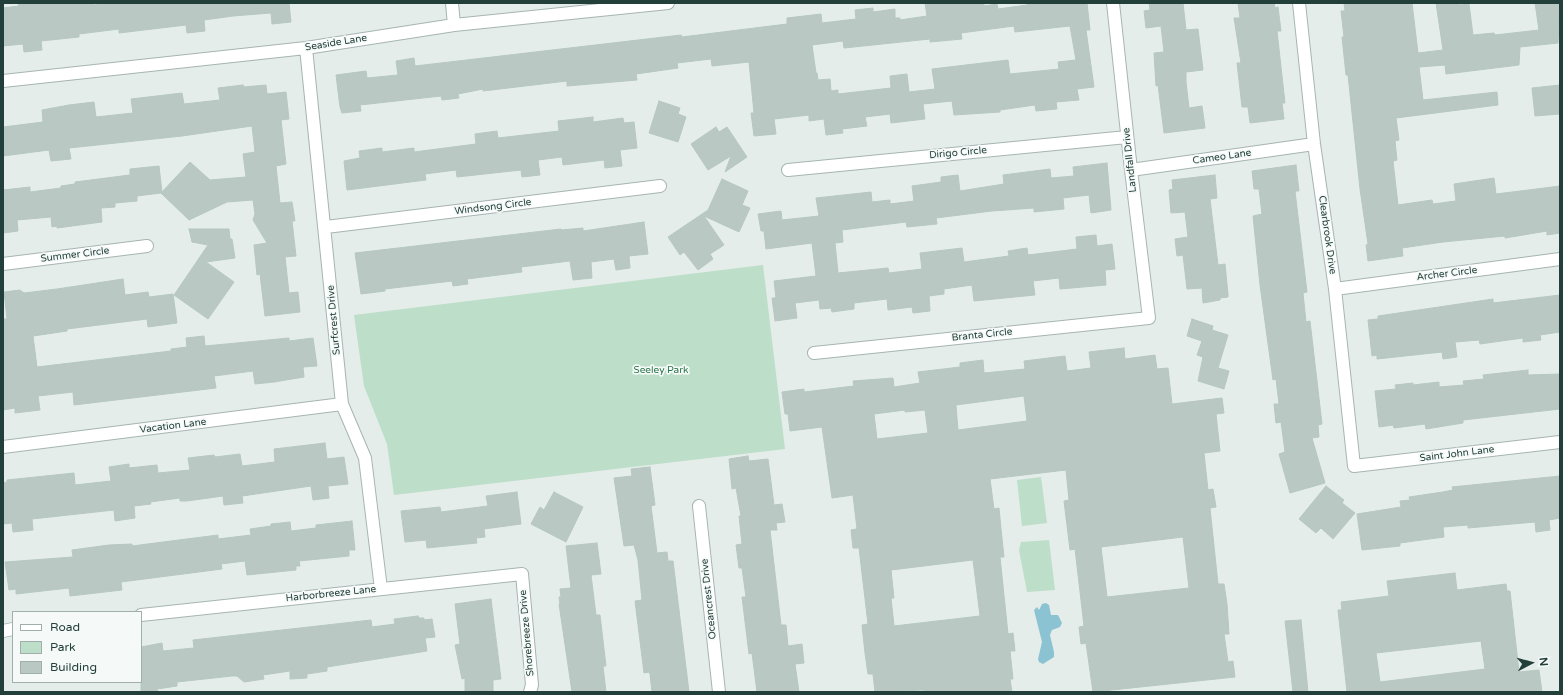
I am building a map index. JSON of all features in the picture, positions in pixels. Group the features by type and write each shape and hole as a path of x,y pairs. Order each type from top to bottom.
{"street":[{"path":"452,3 454,25"},
{"name":"Seaside Lane","path":"3,81 306,48 454,25 642,4 668,3"},
{"name":"Landfall Drive","path":"1113,3 1130,170 1149,318"},
{"name":"Clearbrook Drive","path":"1299,3 1314,144 1335,289 1354,466"},
{"name":"Surfcrest Drive","path":"306,48 326,227 342,404 365,458 381,589"},
{"name":"Dirigo Circle","path":"788,170 1127,137"},
{"name":"Cameo Lane","path":"1130,170 1314,144"},
{"name":"Windsong Circle","path":"326,227 660,186"},
{"name":"Summer Circle","path":"3,264 147,246"},
{"name":"Archer Circle","path":"1335,289 1560,259"},
{"name":"Branta Circle","path":"814,352 1149,318"},
{"name":"Vacation Lane","path":"3,447 342,404"},
{"name":"Saint John Lane","path":"1354,466 1560,442"},
{"name":"Oceancrest Drive","path":"699,506 719,692"},
{"name":"Harborbreeze Lane","path":"142,615 522,574"},
{"name":"Shorebreeze Drive","path":"522,574 532,685 530,692"}],"green space":[{"name":"Seeley Park","path":"763,265 785,449 394,495 387,444 364,386 354,315"},
{"path":"1041,477 1047,523 1022,526 1017,480"},
{"path":"1049,540 1055,590 1027,592 1019,550 1021,542"}],"water":[{"path":"1046,603 1049,605 1051,615 1058,615 1062,623 1060,627 1052,630 1050,635 1054,657 1043,664 1039,662 1038,659 1042,642 1034,610 1037,607 1039,610 1042,604"}],"building":[{"path":"18,3 93,3 94,5 113,3 289,3 291,22 272,24 271,13 233,16 204,20 205,31 187,33 186,25 119,33 119,29 79,34 79,37 41,41 42,50 24,52 23,44 3,46 3,8 19,6"},
{"path":"925,3 984,3 984,6 997,4 998,9 1027,5 1027,3 1087,3 1090,30 1086,30 1094,87 1077,89 1079,100 1056,102 1057,109 1036,111 1035,105 1000,110 1000,112 954,115 952,101 923,104 925,119 891,123 890,114 865,117 867,126 842,129 843,133 826,135 824,119 809,121 809,115 774,119 776,134 754,136 751,113 754,113 749,62 712,66 711,59 677,63 678,68 636,74 637,80 567,86 567,81 483,91 483,89 458,94 459,98 442,100 441,96 360,105 361,111 342,113 340,107 336,75 366,71 367,78 398,75 396,61 414,58 415,66 787,24 787,18 821,14 822,23 856,19 855,10 873,8 873,12 895,9 895,18 900,18 900,20 927,16","holes":["1014,26 1015,32 1070,26 1076,60 1058,62 1059,69 1010,74 1008,60 932,69 935,89 909,92 907,74 890,76 891,88 838,94 838,90 831,91 830,79 818,80 812,45 843,41 844,48 930,39 930,42 962,39 961,33"]},
{"path":"1149,3 1183,3 1186,30 1198,29 1203,70 1186,72 1186,82 1189,108 1202,106 1205,128 1164,133 1158,85 1156,86 1154,53 1164,52 1161,26 1146,28 1144,11 1150,10"},
{"path":"1238,3 1274,3 1275,8 1278,7 1281,31 1277,31 1285,103 1282,103 1284,119 1250,123 1248,107 1242,107 1237,63 1241,63 1234,18 1240,18"},
{"path":"1344,3 1412,3 1418,53 1443,50 1436,3 1459,3 1460,5 1469,4 1473,35 1494,33 1495,35 1539,30 1535,3 1560,3 1558,43 1520,47 1519,65 1446,74 1445,65 1419,67 1423,100 1497,92 1498,105 1396,118 1399,140 1395,141 1397,160 1393,161 1398,205 1432,200 1433,204 1456,201 1454,184 1494,178 1496,194 1560,186 1560,233 1547,235 1547,231 1505,238 1505,236 1443,242 1402,248 1403,256 1368,261 1366,245 1368,244 1360,189 1348,75 1346,75 1342,37 1344,37 1341,11 1345,11"},
{"path":"243,85 244,87 266,85 267,94 286,92 289,119 281,120 286,164 276,166 280,203 292,202 295,221 292,221 296,256 285,257 289,293 298,292 300,312 265,316 260,274 257,275 254,245 267,243 253,220 255,214 253,200 227,202 189,220 161,193 137,196 137,201 115,203 115,207 101,208 102,222 57,228 57,226 52,227 51,217 17,220 18,231 3,233 3,190 30,187 30,192 61,188 61,186 75,184 75,182 130,175 130,169 159,166 162,192 190,162 210,180 246,177 243,154 255,152 252,126 182,136 69,148 71,159 51,161 49,150 3,156 3,127 43,122 42,110 69,105 94,102 96,117 133,113 131,99 182,93 184,104 220,100 218,88"},
{"path":"1560,85 1560,114 1535,116 1532,88"},
{"path":"659,101 680,108 678,114 686,117 678,142 649,133"},
{"path":"593,117 593,122 623,118 624,123 634,122 637,148 620,150 622,166 605,168 604,160 563,165 562,157 538,160 540,175 522,177 521,170 457,177 456,170 425,174 426,180 347,190 344,161 360,158 359,151 382,148 382,152 414,148 414,152 476,144 475,134 497,131 498,138 559,131 558,121"},
{"path":"716,127 719,132 727,127 747,157 725,172 731,156 708,170 691,144"},
{"path":"1107,163 1111,210 1091,213 1089,195 1063,198 1064,209 1034,212 1034,208 992,211 936,218 937,224 907,227 906,222 842,230 843,242 835,243 838,273 888,268 889,273 922,269 920,253 962,248 964,262 1009,256 1008,251 1027,248 1028,255 1077,249 1076,237 1096,235 1097,246 1112,244 1115,269 1105,270 1106,285 1060,289 1059,278 1033,281 1035,295 974,301 972,285 944,289 944,294 929,296 930,311 913,313 912,307 888,310 887,299 854,303 854,309 832,312 831,308 820,309 819,300 795,303 797,318 775,321 772,298 776,298 774,281 816,276 812,243 766,249 764,231 761,231 758,214 781,211 782,220 819,216 816,198 871,192 872,202 890,200 890,204 914,201 912,186 941,182 941,177 958,175 960,191 1004,184 1003,175 1050,169 1051,178 1074,176 1073,167"},
{"path":"1296,165 1299,191 1295,191 1307,292 1303,293 1306,322 1310,321 1322,424 1318,425 1319,437 1312,438 1325,483 1290,493 1279,454 1285,452 1281,422 1276,423 1274,404 1279,404 1276,379 1273,380 1260,285 1253,216 1262,214 1259,189 1254,189 1252,171"},
{"path":"1215,175 1217,198 1210,199 1218,265 1225,264 1228,297 1203,303 1202,288 1187,289 1183,255 1177,256 1175,239 1188,237 1185,212 1171,213 1169,190 1173,189 1172,180"},
{"path":"722,179 748,191 742,205 750,208 739,232 704,216 724,245 710,254 713,259 698,270 684,252 680,255 668,237 708,210"},
{"path":"644,222 648,254 629,256 630,268 616,270 614,259 591,262 592,278 573,280 570,261 521,267 522,272 467,279 468,284 453,286 452,281 385,289 385,291 361,294 355,253 561,229 583,228 583,231"},
{"path":"189,229 229,229 230,239 232,239 235,258 206,262 234,282 208,319 174,295 208,245 192,242"},
{"path":"123,279 125,295 148,292 149,297 173,294 177,323 148,327 147,319 67,329 67,331 33,336 37,367 171,351 171,349 187,347 186,338 204,336 205,346 289,338 289,341 313,338 317,366 303,367 304,377 274,382 255,384 253,371 214,376 216,388 74,405 73,392 38,396 40,410 15,413 15,408 3,410 3,319 7,319 4,292 20,290 24,293"},
{"path":"1560,295 1560,332 1540,335 1541,340 1523,342 1523,338 1480,344 1479,340 1455,342 1457,357 1443,359 1442,352 1377,359 1377,355 1372,356 1368,320 1378,319 1378,316 1493,299 1493,303"},
{"path":"1192,319 1213,326 1212,330 1228,335 1218,368 1229,371 1224,389 1198,381 1203,357 1197,355 1202,341 1187,336"},
{"path":"1124,348 1125,359 1155,355 1157,369 1168,368 1172,404 1222,398 1224,413 1216,414 1220,451 1204,453 1208,490 1213,489 1216,507 1210,508 1218,584 1224,584 1227,604 1229,634 1224,634 1228,662 1233,661 1235,677 1093,692 1086,643 1081,644 1079,627 1084,626 1075,549 1070,550 1064,501 1069,500 1066,470 990,479 994,509 999,508 1004,557 1000,557 1008,634 1013,633 1015,651 1010,651 1013,679 1010,679 1012,692 924,692 924,690 875,692 873,674 868,674 865,653 862,625 868,624 859,548 853,548 851,530 857,529 853,495 832,498 822,427 790,431 788,414 785,414 782,392 804,389 804,392 854,386 853,381 893,378 894,387 920,383 918,372 960,367 960,363 983,360 984,373 1025,369 1024,361 1065,356 1067,371 1091,368 1089,352","holes":["1024,396 1027,421 958,430 956,405","905,410 905,412 925,410 928,433 877,439 874,414","1183,537 1189,588 1107,597 1101,547","973,560 980,616 894,626 891,598 894,598 891,570"]},
{"path":"1528,370 1528,375 1560,374 1560,409 1463,420 1463,423 1426,429 1425,424 1394,428 1393,425 1379,427 1375,391 1396,389 1395,385 1413,383 1413,385 1439,382 1439,387 1464,385 1463,381 1484,379 1483,375"},
{"path":"325,443 327,459 344,457 348,484 328,486 329,498 313,500 311,486 242,496 243,503 224,505 223,496 187,501 180,501 180,498 150,502 151,504 134,506 135,518 115,521 114,510 32,519 33,530 13,532 12,523 3,524 3,483 7,482 7,480 74,473 75,485 111,481 109,467 129,464 129,468 157,465 158,473 190,470 188,458 214,455 215,457 240,454 242,466 275,462 274,449"},
{"path":"748,456 749,461 768,459 774,505 782,504 785,522 776,523 777,530 770,530 781,625 786,625 788,646 802,644 804,663 795,664 799,692 757,692 752,653 749,654 742,597 746,597 742,568 739,568 736,545 742,544 739,516 741,516 736,488 732,489 729,459"},
{"path":"650,467 655,505 651,506 657,553 667,552 668,561 673,561 689,692 652,692 650,674 649,672 644,673 635,601 642,600 638,560 634,545 624,546 614,478 632,476 631,469"},
{"path":"1560,476 1560,518 1549,520 1550,530 1536,532 1535,522 1468,528 1468,525 1443,527 1444,537 1400,543 1400,546 1362,550 1357,514 1401,507 1400,501 1410,500 1409,497 1453,490 1452,487"},
{"path":"1326,486 1344,500 1342,503 1355,513 1333,539 1321,528 1316,533 1299,519"},
{"path":"517,492 521,524 484,529 485,537 476,538 477,543 427,548 426,540 405,542 401,511 440,507 441,512 488,506 486,496"},
{"path":"554,492 583,507 566,542 531,524 540,507 544,510"},
{"path":"352,521 355,550 349,550 349,556 299,561 300,566 296,566 296,570 247,575 245,561 221,564 222,569 121,582 122,590 70,596 69,588 16,594 16,589 9,590 5,562 73,557 72,550 109,545 132,544 132,546 218,535 218,539 251,535 250,529 271,526 271,524 290,522 291,531 316,528 316,525"},
{"path":"597,543 601,574 591,575 596,615 600,615 606,666 603,666 606,692 572,692 559,604 559,597 561,597 560,589 571,588 566,546"},
{"path":"1455,573 1457,590 1506,584 1507,591 1510,591 1519,672 1539,670 1542,692 1347,692 1338,610 1342,610 1341,602 1389,596 1387,581","holes":["1481,641 1485,669 1380,682 1376,653"]},
{"path":"491,599 501,679 493,680 493,692 465,692 465,678 462,679 455,645 460,644 455,604"},
{"path":"418,616 419,618 424,618 424,620 432,619 435,637 425,638 427,651 327,667 327,671 307,674 307,678 290,679 290,671 263,675 264,679 244,682 237,676 232,676 177,682 177,686 157,689 158,692 141,692 142,647 162,643 163,651 194,648 193,640 371,620 372,627 395,624 394,619"},
{"path":"1301,620 1308,692 1293,692 1285,621"}]}
